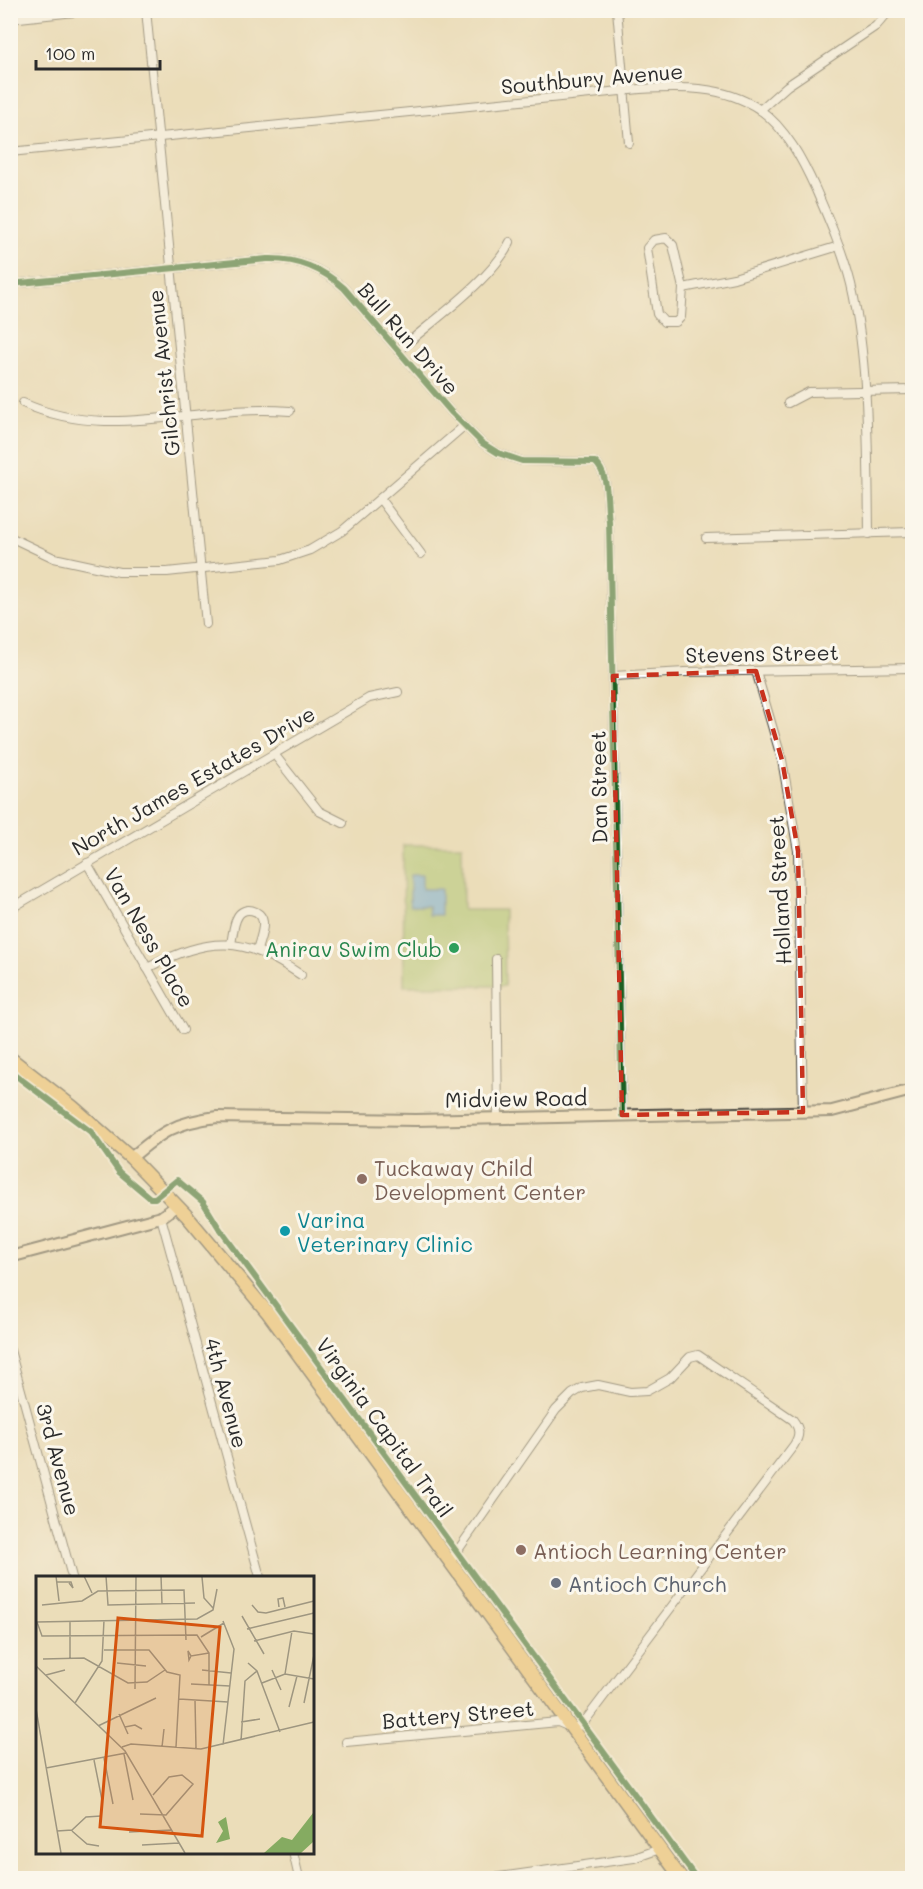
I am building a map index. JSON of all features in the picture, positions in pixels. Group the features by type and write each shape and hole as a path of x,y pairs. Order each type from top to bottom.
{"main road":[{"path":"10,1058 73,1107 131,1158 176,1206 268,1313 681,1878"}],"street":[{"path":"10,19 93,10"},
{"name":"Gilchrist Avenue","path":"146,10 206,624"},
{"path":"617,10 630,143"},
{"path":"760,110 786,86 876,26 890,10"},
{"name":"Southbury Avenue","path":"10,152 625,91 691,87 733,97 760,110 790,142 810,178 851,283 859,328 864,390 869,534"},
{"path":"666,238 673,245 683,288 681,316 676,322 664,322 657,314 647,248 654,240 666,238"},
{"path":"398,351 486,274 500,260 510,242"},
{"path":"683,288 734,278 838,246"},
{"name":"Bull Run Drive","path":"10,284 267,259 301,262 324,272 344,288 464,426 482,443 515,459 535,463 593,462"},
{"path":"788,403 809,392 912,390"},
{"path":"23,403 45,413 102,422 252,411 290,411"},
{"path":"10,537 54,558 99,570 139,573 270,561 302,553 333,538 464,426"},
{"name":"Dan Street","path":"593,462 600,466 605,485 613,676 622,1115"},
{"path":"380,500 421,554"},
{"path":"706,538 912,532"},
{"name":"Stevens Street","path":"613,676 912,668"},
{"name":"Holland Street","path":"756,671 782,760 797,840 803,1112"},
{"name":"North James Estates Drive","path":"10,909 369,698 398,693"},
{"path":"274,754 319,811 344,823"},
{"name":"Van Ness Place","path":"87,863 183,1030"},
{"path":"231,944 237,917 246,910 253,910 261,916 263,922 257,950"},
{"path":"147,968 195,947 231,944 257,950 302,975"},
{"path":"496,960 498,1118"},
{"name":"Midview Road","path":"131,1158 167,1128 188,1121 217,1117 333,1120 803,1112 845,1109 912,1090"},
{"path":"10,1257 161,1217 176,1206"},
{"name":"4th Avenue","path":"161,1217 260,1576"},
{"name":"3rd Avenue","path":"10,1350 72,1576"},
{"path":"449,1563 556,1410 582,1388 598,1385 630,1392 646,1391 664,1382 690,1357 698,1355 793,1420 798,1429 794,1445 584,1723 572,1728"},
{"name":"Battery Street","path":"346,1742 558,1722 572,1728"},
{"path":"492,1878 634,1858 660,1849"},
{"path":"293,1853 299,1878"}],"highlighted area":[{"path":"756,671 782,760 798,851 803,1112 622,1115 613,676"}],"green space":[{"name":"Anirav Swim Club","path":"403,845 462,845 463,910 504,910 505,986 404,986"}],"water":[{"path":"410,875 422,875 422,889 441,889 441,915 429,915 428,906 410,906"}],"cycle path":[{"path":"10,284 267,259 299,262 327,275 344,288 452,413 482,443 498,453 522,461 595,462 600,468 605,482 609,521 622,1115"},
{"name":"Virginia Capital Trail","path":"10,1071 91,1132 119,1172 150,1198 155,1198 177,1180 203,1202 219,1228 696,1878"}],"place":[{"name":"Anirav Swim Club","path":"454,948"},
{"name":"Tuckaway Child Development Center","path":"362,1179"},
{"name":"Varina Veterinary Clinic","path":"285,1231"},
{"name":"Antioch Learning Center","path":"521,1550"},
{"name":"Antioch Church","path":"556,1583"}]}
